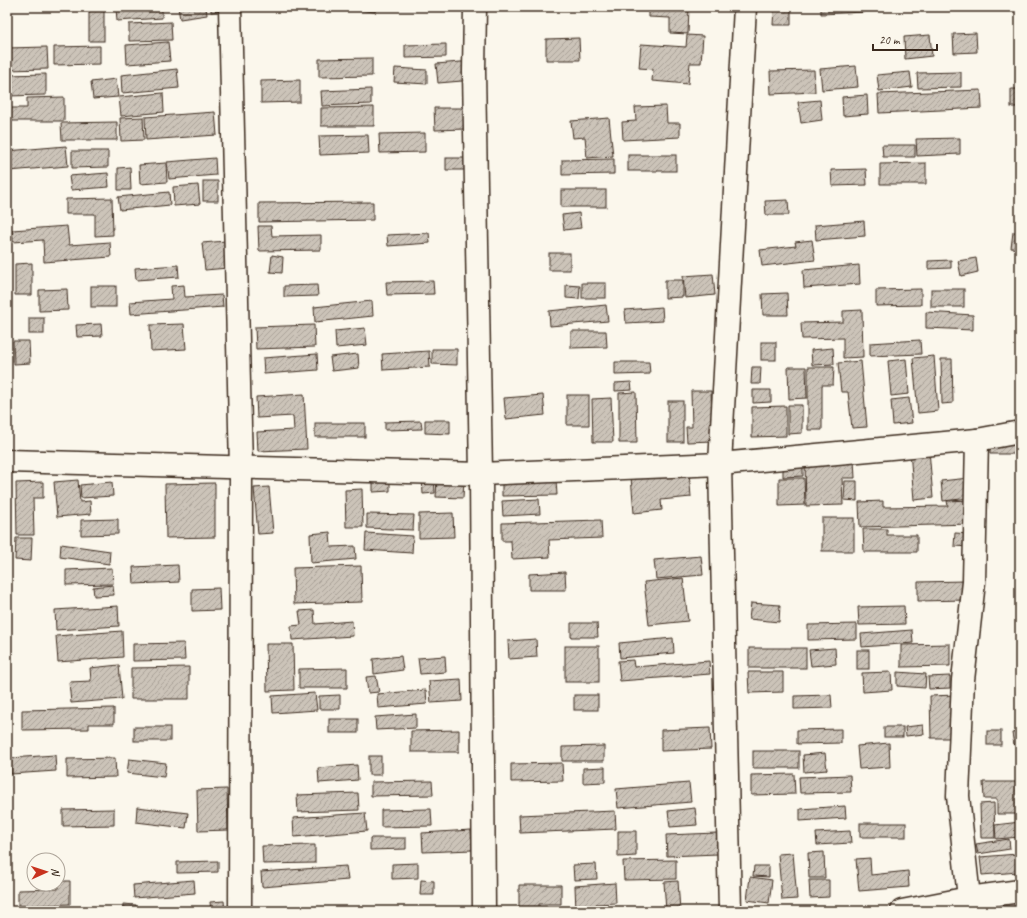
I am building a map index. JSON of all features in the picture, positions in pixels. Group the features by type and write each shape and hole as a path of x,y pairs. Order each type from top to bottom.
{"street":[{"path":"230,7 241,468 240,911"},
{"path":"475,7 474,71 481,474 484,911"},
{"path":"730,911 720,464 744,7"},
{"path":"7,462 481,474 720,464 977,440 1020,432"},
{"path":"969,905 958,796 964,680 974,582 977,440"},
{"path":"902,911 969,905 1020,891"}],"building":[{"path":"89,7 104,7 104,41 89,41"},
{"path":"162,7 162,18 117,21 116,8"},
{"path":"178,7 206,7 207,15 180,19"},
{"path":"211,7 224,7 224,10 211,12"},
{"path":"336,7 336,8 319,8"},
{"path":"337,7 376,7 375,12"},
{"path":"397,7 434,7 434,9 397,9"},
{"path":"649,7 689,7 688,34 670,33 670,18 649,17"},
{"path":"774,7 791,7 791,25 773,25"},
{"path":"821,7 864,7 865,12 821,14"},
{"path":"171,22 172,40 129,41 129,24"},
{"path":"976,33 977,52 954,53 953,34"},
{"path":"687,35 703,36 701,63 690,63 688,84 652,81 653,69 639,68 641,44 686,47"},
{"path":"930,35 932,56 905,59 904,37"},
{"path":"579,38 580,60 546,60 546,39"},
{"path":"168,42 170,61 127,64 126,45"},
{"path":"446,44 446,57 405,58 405,45"},
{"path":"100,46 100,64 54,65 54,47"},
{"path":"47,47 48,69 7,70 7,48"},
{"path":"372,58 372,76 319,77 319,59"},
{"path":"473,61 474,80 438,83 436,64"},
{"path":"856,66 858,87 822,90 820,69"},
{"path":"395,68 427,70 427,84 394,82"},
{"path":"177,69 179,88 122,93 121,75"},
{"path":"814,70 815,92 771,94 770,71"},
{"path":"910,72 912,87 879,91 877,75"},
{"path":"961,72 961,87 918,88 917,73"},
{"path":"46,74 46,95 7,96 7,75"},
{"path":"116,79 118,97 93,99 91,82"},
{"path":"300,80 300,102 261,103 261,81"},
{"path":"371,89 371,104 322,106 321,91"},
{"path":"1011,89 1020,89 1020,107 1011,107"},
{"path":"981,90 982,108 879,113 878,94"},
{"path":"163,93 164,112 121,116 119,97"},
{"path":"867,95 868,114 843,116 842,97"},
{"path":"64,97 64,121 7,121 7,108 27,108 27,98"},
{"path":"820,100 822,120 801,123 798,102"},
{"path":"666,106 667,123 680,123 680,137 623,140 622,122 636,121 635,107"},
{"path":"374,107 374,126 321,126 321,108"},
{"path":"434,108 465,108 465,129 435,130"},
{"path":"215,112 217,135 146,140 145,117"},
{"path":"143,117 144,140 121,141 120,118"},
{"path":"609,118 613,156 587,158 585,137 573,138 571,121"},
{"path":"117,122 117,140 62,140 61,123"},
{"path":"425,133 425,152 380,153 379,134"},
{"path":"368,135 369,153 320,155 319,136"},
{"path":"960,138 960,154 917,156 916,139"},
{"path":"882,145 915,145 915,157 883,157"},
{"path":"66,146 68,166 9,171 7,151"},
{"path":"72,151 108,151 108,167 72,168"},
{"path":"628,155 676,155 676,171 628,171"},
{"path":"215,158 216,175 169,179 167,162"},
{"path":"446,158 465,158 465,170 446,170"},
{"path":"614,159 614,174 562,175 562,160"},
{"path":"166,163 167,182 140,184 139,165"},
{"path":"926,163 926,184 880,184 880,164"},
{"path":"130,167 131,190 118,190 118,168"},
{"path":"866,169 867,185 832,186 831,170"},
{"path":"108,173 109,187 71,190 69,176"},
{"path":"203,181 218,181 218,201 203,201"},
{"path":"198,185 200,204 174,206 173,187"},
{"path":"561,190 606,190 606,207 561,207"},
{"path":"169,192 170,205 120,210 118,197"},
{"path":"112,198 113,235 95,236 95,214 66,214 66,199"},
{"path":"788,200 789,215 766,215 765,201"},
{"path":"373,202 373,220 259,222 259,203"},
{"path":"579,213 581,228 564,230 562,215"},
{"path":"864,221 865,236 816,240 815,225"},
{"path":"67,226 69,245 110,242 111,257 44,262 43,240 13,242 12,230"},
{"path":"258,226 271,226 272,236 321,235 321,250 259,251"},
{"path":"1013,232 1020,232 1020,249 1011,248"},
{"path":"429,233 430,243 388,246 387,235"},
{"path":"812,240 815,260 762,266 760,250 796,246 795,242"},
{"path":"226,241 228,268 205,270 202,243"},
{"path":"549,253 570,253 570,270 549,270"},
{"path":"272,255 283,257 282,273 270,272"},
{"path":"976,258 978,272 961,276 958,261"},
{"path":"951,260 951,268 928,269 928,261"},
{"path":"32,263 32,295 15,295 15,264"},
{"path":"178,265 179,277 136,280 135,268"},
{"path":"859,265 860,284 804,288 803,270"},
{"path":"713,274 715,295 685,298 683,276"},
{"path":"665,280 683,280 683,297 665,298"},
{"path":"433,281 434,294 387,295 386,282"},
{"path":"582,283 606,283 606,298 582,298"},
{"path":"184,285 185,297 222,295 223,307 131,314 130,302 172,299 171,286"},
{"path":"317,285 318,296 284,297 284,286"},
{"path":"566,285 580,286 579,299 566,298"},
{"path":"91,286 116,286 116,307 91,307"},
{"path":"67,289 68,310 39,311 39,290"},
{"path":"921,289 921,305 876,306 876,290"},
{"path":"931,289 964,289 964,307 931,307"},
{"path":"787,293 788,315 763,315 762,294"},
{"path":"372,301 373,316 315,322 314,307"},
{"path":"606,305 608,321 550,326 549,311"},
{"path":"662,307 663,321 626,323 625,310"},
{"path":"862,310 863,357 843,358 843,338 802,339 801,323 843,322 843,311"},
{"path":"926,312 973,315 973,330 926,328"},
{"path":"29,318 44,318 44,334 29,334"},
{"path":"101,324 102,336 77,337 76,325"},
{"path":"184,324 186,349 151,351 150,325"},
{"path":"314,325 315,347 256,349 255,327"},
{"path":"365,328 367,345 336,348 335,331"},
{"path":"571,331 606,331 607,347 571,348"},
{"path":"920,340 921,354 870,356 870,343"},
{"path":"13,341 29,341 30,363 14,364"},
{"path":"761,342 776,342 776,360 761,360"},
{"path":"833,348 834,364 812,365 811,350"},
{"path":"432,349 457,349 457,365 432,364"},
{"path":"429,351 430,367 383,370 382,354"},
{"path":"317,354 318,370 264,374 263,358"},
{"path":"358,354 359,368 332,371 330,357"},
{"path":"934,356 938,411 918,413 913,358"},
{"path":"906,359 909,394 891,396 888,361"},
{"path":"941,359 952,359 953,403 942,404"},
{"path":"861,361 867,427 852,428 848,392 841,392 838,363"},
{"path":"615,362 649,362 650,374 615,375"},
{"path":"752,367 761,367 760,384 751,384"},
{"path":"788,367 806,367 807,398 789,399"},
{"path":"808,367 834,367 833,385 822,385 822,430 808,430"},
{"path":"631,382 632,390 615,391 615,383"},
{"path":"753,390 771,390 771,402 753,403"},
{"path":"691,391 711,391 713,441 687,442 686,427 692,427"},
{"path":"636,392 637,443 619,443 619,393"},
{"path":"304,394 307,449 258,451 257,432 294,430 293,416 257,418 256,397"},
{"path":"543,395 545,415 506,419 504,398"},
{"path":"567,395 589,395 589,425 567,425"},
{"path":"611,398 613,442 593,442 592,399"},
{"path":"909,398 912,423 893,425 891,400"},
{"path":"668,401 683,401 683,442 668,442"},
{"path":"788,405 802,405 802,433 788,434"},
{"path":"786,406 786,436 752,437 752,407"},
{"path":"425,420 450,420 450,434 425,433"},
{"path":"421,421 422,429 385,430 385,422"},
{"path":"315,423 365,423 365,437 315,437"},
{"path":"990,440 1016,441 1016,454 990,454"},
{"path":"929,450 933,498 914,500 910,451"},
{"path":"854,460 855,478 842,478 843,505 806,506 805,462"},
{"path":"803,463 803,476 783,477 783,464"},
{"path":"689,472 691,497 661,500 662,510 634,513 631,477"},
{"path":"373,477 390,477 390,491 373,492"},
{"path":"434,477 435,493 423,494 422,478"},
{"path":"437,478 464,479 463,498 436,497"},
{"path":"779,478 804,478 805,505 779,506"},
{"path":"969,478 970,498 943,501 941,481"},
{"path":"78,480 80,502 90,501 91,514 57,517 54,482"},
{"path":"556,480 557,495 502,496 502,481"},
{"path":"845,481 857,481 857,501 844,500"},
{"path":"43,482 43,498 33,498 34,535 17,535 16,483"},
{"path":"112,482 113,496 81,498 80,485"},
{"path":"215,483 215,537 166,538 165,484"},
{"path":"269,487 273,533 258,534 254,488"},
{"path":"362,489 363,527 346,527 345,490"},
{"path":"539,499 540,514 503,516 502,501"},
{"path":"971,500 971,524 860,527 859,502 883,501 883,507 948,506 947,501"},
{"path":"453,513 454,537 419,538 419,514"},
{"path":"367,514 414,515 413,530 367,528"},
{"path":"822,518 854,518 854,551 822,551"},
{"path":"118,519 118,534 81,535 81,520"},
{"path":"601,520 602,538 549,540 550,557 512,559 511,541 502,541 502,523"},
{"path":"863,529 887,529 887,535 917,535 917,552 864,552"},
{"path":"330,532 331,547 355,546 356,559 311,563 310,534"},
{"path":"366,533 413,536 412,553 365,550"},
{"path":"955,533 970,534 969,547 954,546"},
{"path":"16,538 32,538 31,561 15,560"},
{"path":"61,544 110,551 109,564 60,557"},
{"path":"701,556 703,575 656,579 654,560"},
{"path":"178,565 179,582 134,584 133,567"},
{"path":"361,566 362,602 294,604 293,568"},
{"path":"112,568 113,584 66,585 66,570"},
{"path":"565,572 566,590 529,590 529,574"},
{"path":"683,578 688,621 649,625 644,582"},
{"path":"965,581 966,600 918,601 918,582"},
{"path":"113,585 114,595 94,596 93,587"},
{"path":"219,588 220,610 192,611 192,589"},
{"path":"751,603 780,605 779,622 749,619"},
{"path":"118,606 119,626 56,630 55,610"},
{"path":"904,606 905,624 859,625 858,607"},
{"path":"314,610 315,624 352,621 353,636 292,640 291,626 301,625 299,611"},
{"path":"571,623 597,623 598,637 571,637"},
{"path":"857,624 857,639 808,640 808,625"},
{"path":"912,630 913,643 862,647 861,634"},
{"path":"122,631 123,657 58,662 56,636"},
{"path":"673,638 674,653 620,658 619,643"},
{"path":"536,639 537,657 509,659 508,641"},
{"path":"184,643 185,660 133,661 133,644"},
{"path":"266,644 293,644 294,690 267,691"},
{"path":"950,644 950,666 901,667 901,645"},
{"path":"565,646 599,646 599,682 565,682"},
{"path":"749,648 806,648 806,668 749,668"},
{"path":"835,648 836,664 811,666 809,650"},
{"path":"857,650 869,650 869,669 857,669"},
{"path":"401,656 403,670 374,674 373,659"},
{"path":"445,656 446,672 420,674 418,658"},
{"path":"633,660 634,667 709,661 710,674 620,681 618,661"},
{"path":"119,665 122,699 71,703 69,682 91,681 90,668"},
{"path":"189,667 189,699 131,699 131,668"},
{"path":"347,668 347,688 299,688 299,669"},
{"path":"748,672 783,672 783,692 749,693"},
{"path":"891,672 892,690 863,692 862,673"},
{"path":"897,672 926,674 925,688 897,686"},
{"path":"376,676 379,692 368,693 366,677"},
{"path":"950,676 950,688 929,689 928,677"},
{"path":"461,679 462,701 431,703 429,681"},
{"path":"426,690 427,704 378,708 377,694"},
{"path":"315,693 317,710 273,713 272,696"},
{"path":"340,695 340,709 319,709 319,696"},
{"path":"574,695 598,695 598,710 574,710"},
{"path":"831,695 832,708 794,709 794,696"},
{"path":"956,695 957,738 931,738 930,696"},
{"path":"114,708 114,724 89,724 89,729 22,730 22,710"},
{"path":"416,714 416,728 376,730 375,717"},
{"path":"329,719 358,719 358,733 329,733"},
{"path":"923,725 924,734 906,736 905,727"},
{"path":"134,727 170,727 170,741 134,741"},
{"path":"884,727 903,727 903,737 884,737"},
{"path":"710,728 711,749 661,751 661,730"},
{"path":"841,729 841,743 797,744 797,730"},
{"path":"459,730 459,752 411,752 411,731"},
{"path":"987,731 1001,731 1001,745 987,745"},
{"path":"1020,731 1020,744 1014,745 1012,733"},
{"path":"889,743 890,767 859,769 857,746"},
{"path":"604,746 604,761 562,761 562,747"},
{"path":"753,751 799,751 799,768 753,768"},
{"path":"825,753 827,770 804,772 803,755"},
{"path":"55,755 56,771 11,774 10,758"},
{"path":"369,756 381,756 381,775 369,775"},
{"path":"115,758 116,777 67,778 67,759"},
{"path":"129,759 166,763 164,777 127,773"},
{"path":"562,763 563,781 511,782 511,764"},
{"path":"357,765 358,780 319,783 318,768"},
{"path":"605,767 605,782 583,783 583,768"},
{"path":"794,774 795,794 751,795 751,775"},
{"path":"850,775 851,792 800,793 799,777"},
{"path":"432,781 433,795 371,796 371,782"},
{"path":"983,782 1020,782 1020,814 997,814 997,799 984,799"},
{"path":"689,783 691,802 618,808 616,789"},
{"path":"227,789 228,830 198,831 197,790"},
{"path":"358,793 359,810 298,812 297,795"},
{"path":"994,803 995,838 981,838 980,804"},
{"path":"845,806 846,818 800,821 800,809"},
{"path":"137,807 188,813 186,828 136,822"},
{"path":"695,808 697,825 670,827 668,811"},
{"path":"114,809 114,825 63,826 63,810"},
{"path":"431,809 432,826 381,827 381,810"},
{"path":"615,811 616,829 520,833 519,815"},
{"path":"365,813 367,831 294,837 293,818"},
{"path":"1020,822 1020,837 996,839 995,825"},
{"path":"860,823 906,823 906,837 860,837"},
{"path":"471,830 472,850 423,852 422,833"},
{"path":"618,831 636,831 636,856 618,857"},
{"path":"850,831 851,843 817,845 816,833"},
{"path":"717,833 718,854 667,856 666,835"},
{"path":"370,838 406,838 406,849 370,850"},
{"path":"1009,839 1010,849 978,854 976,844"},
{"path":"315,845 315,863 263,864 262,846"},
{"path":"824,852 825,878 809,878 808,853"},
{"path":"793,853 797,899 782,900 778,854"},
{"path":"1017,854 1018,872 982,875 980,857"},
{"path":"870,858 871,875 908,871 909,887 859,891 856,859"},
{"path":"676,860 676,879 624,880 623,861"},
{"path":"218,861 218,872 177,873 177,862"},
{"path":"418,863 418,878 392,879 392,864"},
{"path":"596,864 597,879 574,880 573,865"},
{"path":"346,866 348,880 262,887 261,872"},
{"path":"754,866 769,866 769,877 753,876"},
{"path":"750,877 772,880 769,903 747,900"},
{"path":"194,880 195,893 134,898 133,885"},
{"path":"421,880 434,881 434,895 420,895"},
{"path":"809,880 829,880 829,897 810,898"},
{"path":"66,881 70,881 70,904 18,906 18,890 26,890 26,892 66,892"},
{"path":"678,881 680,911 666,911 664,882"},
{"path":"615,883 616,903 596,904 596,911 576,911 575,886"},
{"path":"519,885 561,885 561,904 539,904 539,911 519,911"},
{"path":"1020,892 1020,911 1002,911 1001,894"},
{"path":"224,901 225,911 211,911 210,902"},
{"path":"123,904 136,905 136,911 123,911"},
{"path":"33,908 33,911 17,911 17,909"},
{"path":"146,909 171,909 171,911 146,911"}]}
